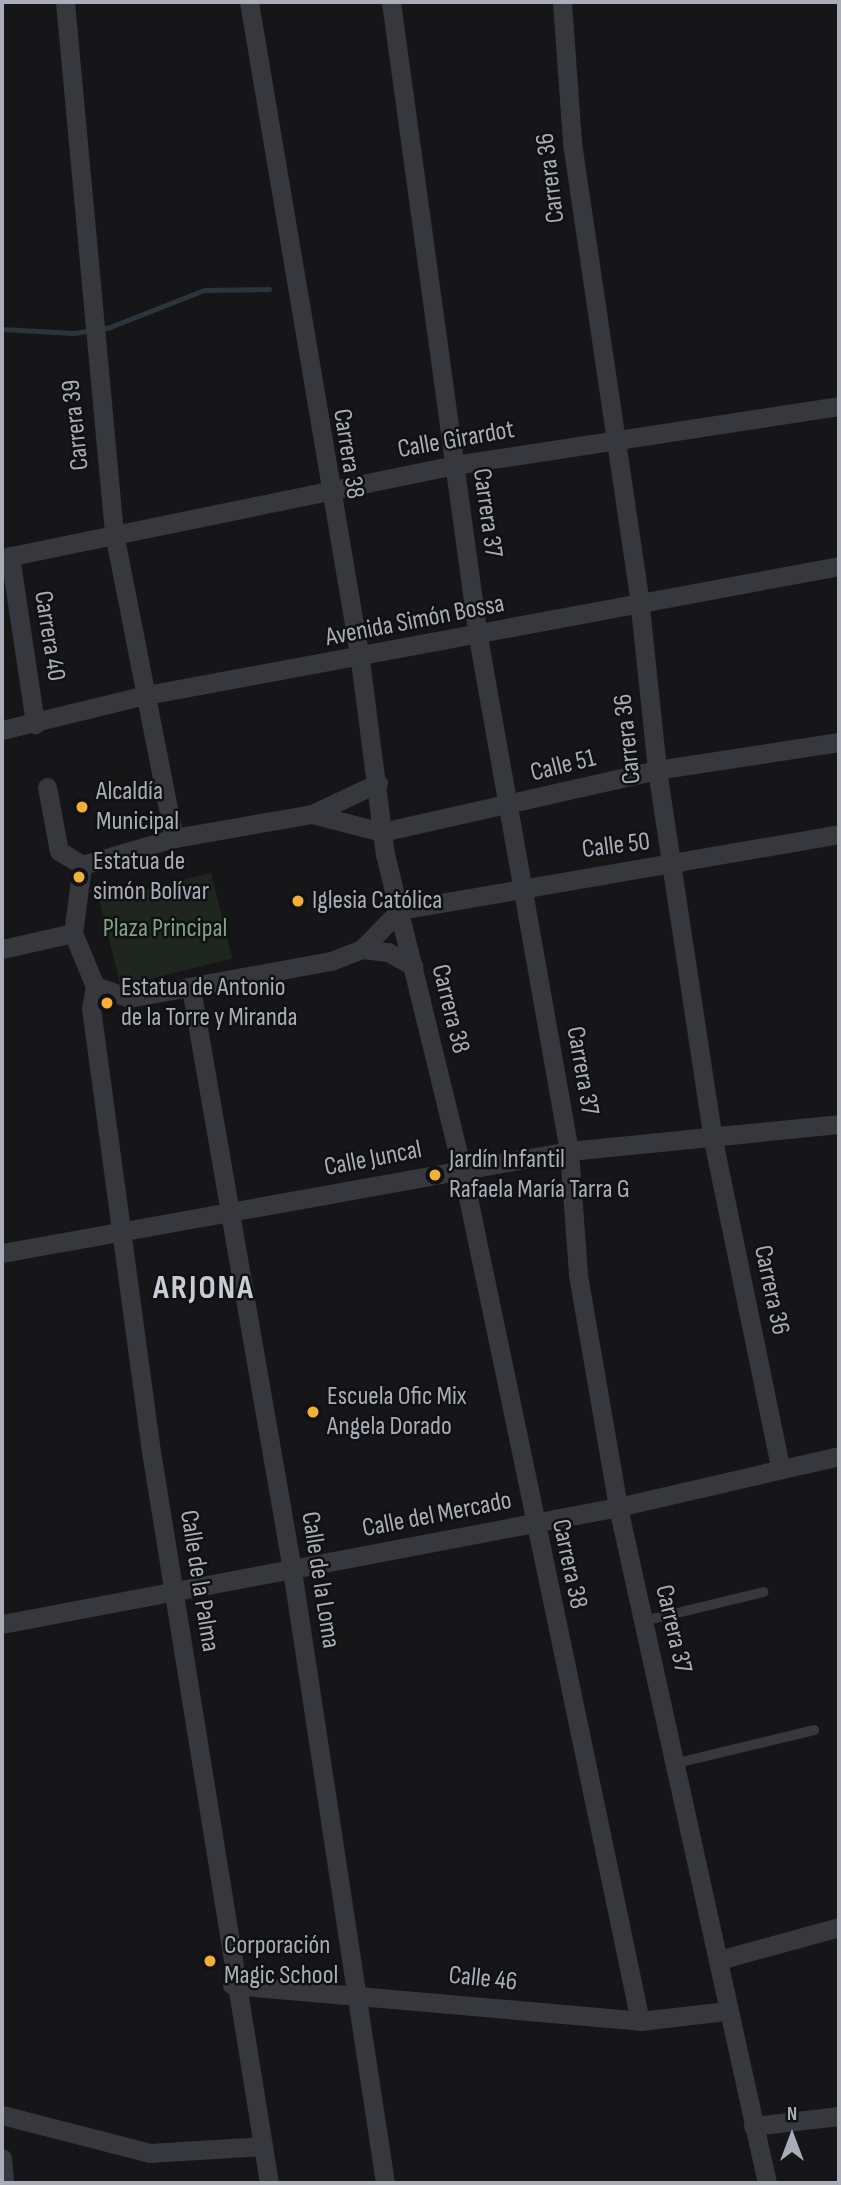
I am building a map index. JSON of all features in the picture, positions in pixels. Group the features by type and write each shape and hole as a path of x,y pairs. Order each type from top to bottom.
{"street":[{"name":"Carrera 39","path":"65,2 93,329 114,533 141,696 174,838"},
{"name":"Carrera 38","path":"249,2 327,491 360,660 378,783 382,832 462,1169 533,1523 640,2021"},
{"name":"Carrera 37","path":"391,2 478,637 569,1151 578,1275 618,1507 677,1763 719,1960 727,2011 767,2183"},
{"name":"Carrera 36","path":"562,2 572,143 612,441 639,598 657,770 712,1135 780,1465"},
{"name":"Calle Girardot","path":"6,557 454,465 839,406"},
{"name":"Carrera 40","path":"6,557 36,724"},
{"name":"Avenida Simón Bossa","path":"2,730 36,724 141,696 360,660 478,637 639,598 839,566"},
{"name":"Calle 51","path":"382,832 509,806 657,770 839,742"},
{"path":"82,866 174,838 312,814 378,783"},
{"path":"47,787 59,851 82,866"},
{"path":"312,814 382,832"},
{"name":"Calle 50","path":"400,910 523,884 672,865 839,834"},
{"path":"82,866 73,933 95,986 129,998 191,988 362,950 388,952 413,966"},
{"path":"362,950 400,910"},
{"path":"2,949 73,933"},
{"name":"Calle de la Palma","path":"95,986 91,1008 175,1592 233,1985 269,2183"},
{"name":"Calle de la Loma","path":"191,988 234,1213 292,1570 385,2183"},
{"name":"Calle Juncal","path":"2,1253 569,1151 839,1124"},
{"name":"Calle del Mercado","path":"2,1624 618,1507 780,1465 839,1456"},
{"path":"719,1960 839,1927"},
{"name":"Calle 46","path":"233,1985 640,2021 727,2011"},
{"path":"2,2115 150,2153 262,2146"},
{"path":"753,2126 839,2116"},
{"path":"2,2158 4,2183"}],"lane":[{"path":"644,1621 764,1592"},
{"path":"677,1763 814,1730"}],"green space":[{"name":"Plaza Principal","path":"211,873 232,958 121,986 99,901"}],"waterway":[{"path":"2,329 74,333 110,327 204,290 269,289"}],"place":[{"name":"Alcaldía Municipal","path":"82,807"},
{"name":"Estatua de simón Bolívar","path":"79,877"},
{"name":"Iglesia Católica","path":"298,901"},
{"name":"Estatua de Antonio de la Torre y Miranda","path":"107,1003"},
{"name":"Jardín Infantil Rafaela María Tarra G","path":"435,1175"},
{"name":"Escuela Ofic Mix Angela Dorado","path":"313,1412"},
{"name":"Corporación Magic School","path":"210,1961"}],"district":[{"name":"ARJONA","path":"204,1289"}]}
